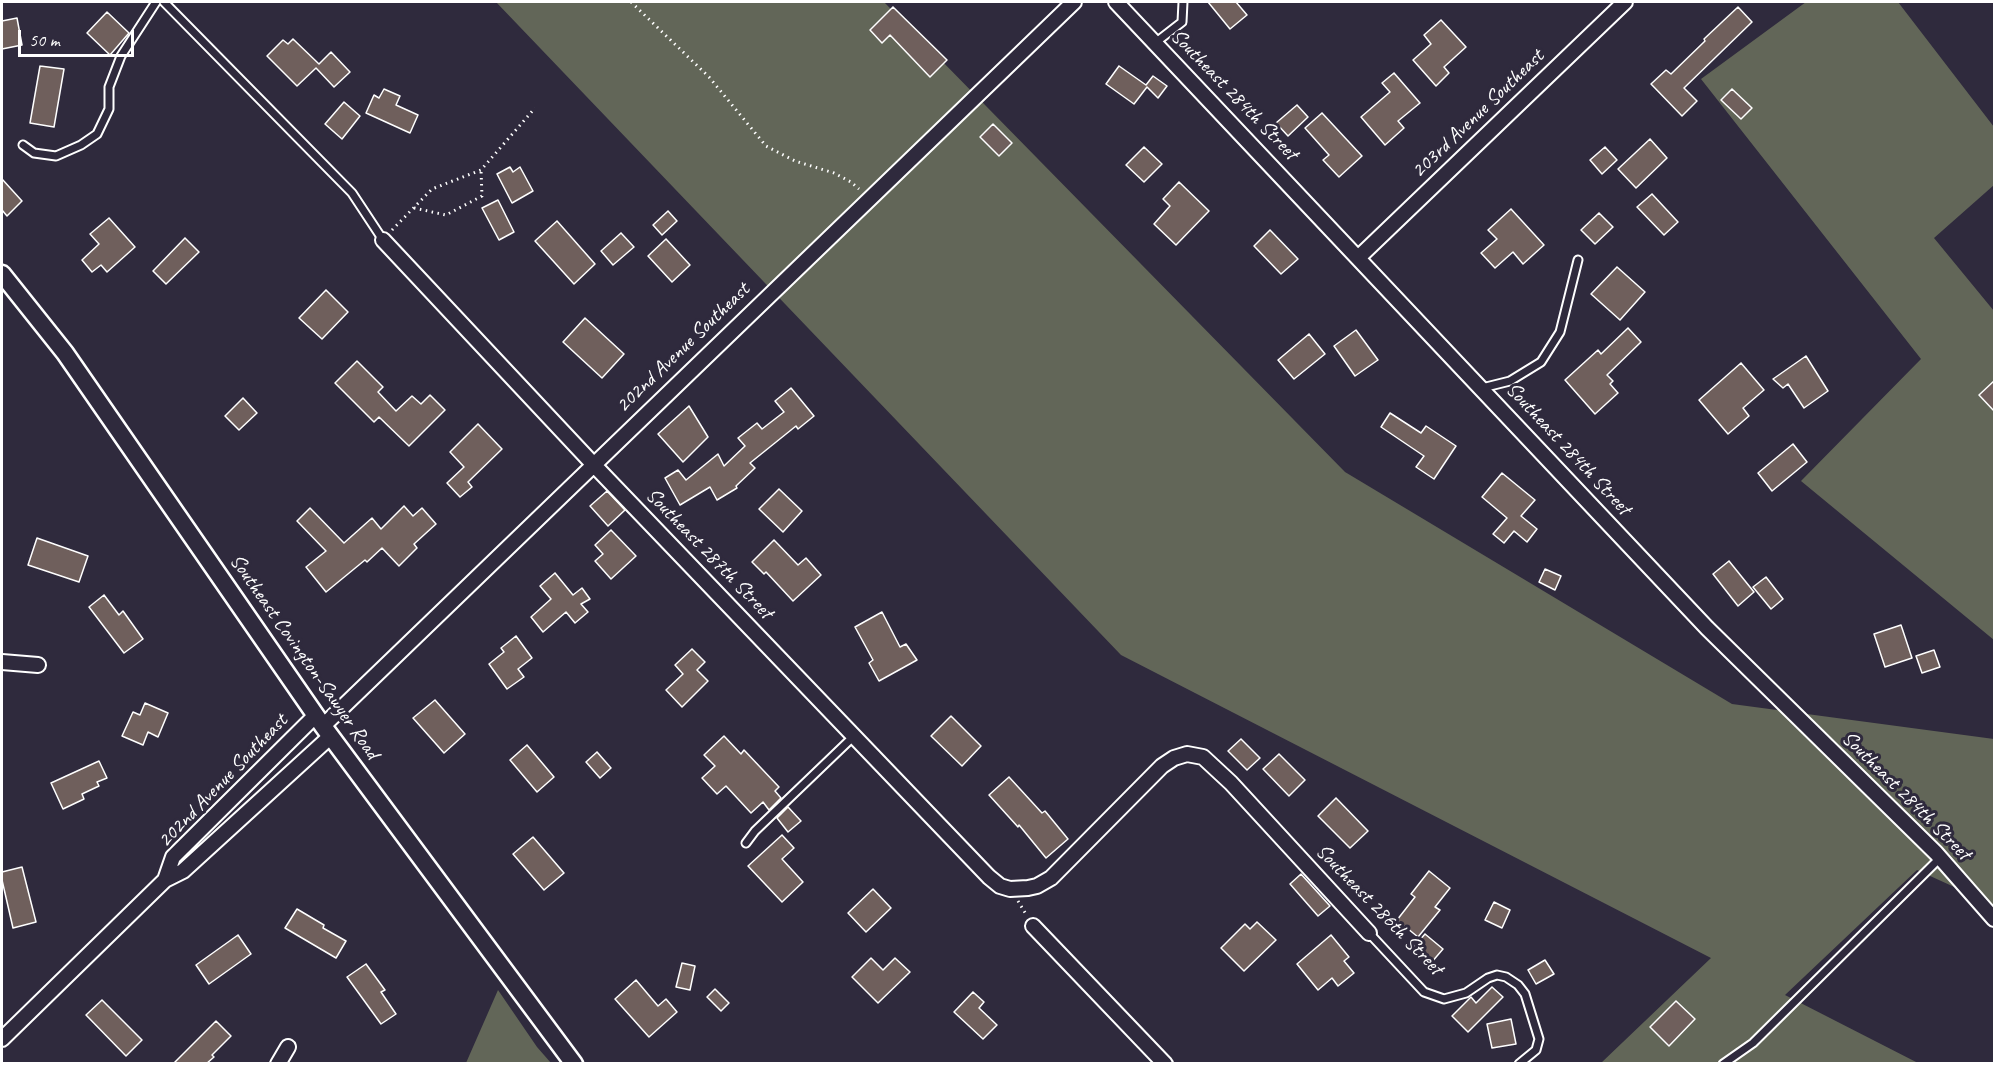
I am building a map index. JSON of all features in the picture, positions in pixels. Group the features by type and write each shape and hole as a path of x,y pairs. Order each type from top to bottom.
{"street":[{"name":"202nd Avenue Southeast","path":"2,1039 165,880 183,871 323,726 1074,2"},
{"name":"Southeast 284th Street","path":"1116,2 1707,628 1940,858 1995,919"},
{"name":"203rd Avenue Southeast","path":"1359,257 1625,2"},
{"name":"Southeast 287th Street","path":"383,240 593,464 989,877 1011,889"},
{"name":"Southeast Covington-Sawyer Road","path":"2,274 65,353 323,726 574,1064"},
{"path":"2,662 38,665"},
{"name":"202nd Avenue Southeast","path":"165,880 173,857 323,726"},
{"name":"Southeast 286th Street","path":"1011,889 1037,886 1051,878 1162,766 1174,758 1187,754 1203,757 1231,783 1369,933"},
{"path":"1033,926 1165,1064"},
{"path":"278,1064 288,1047"}],"lane":[{"path":"23,145 34,153 56,156 81,145 97,134 109,109 109,87 121,56 156,2"},
{"path":"164,2 351,193 383,240"},
{"path":"1155,43 1182,22 1183,2"},
{"path":"1482,388 1508,382 1541,362 1560,332 1578,260"},
{"path":"746,843 755,831 854,736"},
{"path":"1723,1064 1753,1043 1940,858"},
{"name":"Southeast 286th Street","path":"1369,933 1424,992 1444,999 1466,993 1488,978 1497,975 1518,985 1525,994 1539,1039 1536,1050 1519,1064"}],"path":[{"path":"631,2 709,77 766,146 795,161 834,173 851,182 869,199"},
{"path":"383,240 432,189 481,170 535,108"},
{"path":"414,208 447,215 483,196 481,170"},
{"path":"1011,889 1033,926"}],"green space":[{"path":"496,2 884,2 1345,472 1732,704 1994,739 1994,919 1974,896 1917,870 1785,995 1918,1063 1601,1063 1711,958 1121,655"},
{"path":"1806,2 1898,2 1994,127 1994,185 1934,238 1994,311 1994,640 1801,481 1921,359 1701,79"},
{"path":"498,990 537,1047 551,1063 466,1063"}],"building":[{"path":"1208,2 1236,2 1247,15 1230,29"},
{"path":"893,7 947,60 930,77 890,35 882,43 870,30"},
{"path":"1738,7 1752,22 1684,88 1697,101 1682,116 1651,84 1666,70 1671,74"},
{"path":"107,12 129,33 110,55 87,33"},
{"path":"17,18 22,45 2,49 2,21"},
{"path":"1441,20 1466,47 1444,67 1449,73 1436,86 1413,60 1431,44 1424,35"},
{"path":"293,39 319,64 331,52 350,72 334,87 316,68 297,86 267,56 283,40 288,44"},
{"path":"40,66 64,69 54,127 30,123"},
{"path":"1119,66 1146,85 1153,76 1167,86 1158,98 1147,87 1134,104 1106,84"},
{"path":"1394,73 1420,103 1398,121 1404,128 1385,145 1361,117 1390,92 1382,83"},
{"path":"384,89 400,96 396,105 418,115 410,133 366,113 374,95 379,98"},
{"path":"1732,89 1752,108 1741,119 1721,100"},
{"path":"344,102 360,116 342,139 325,124"},
{"path":"1297,105 1308,117 1288,136 1276,123"},
{"path":"1322,113 1362,156 1339,177 1323,160 1329,155 1305,128"},
{"path":"993,124 1012,143 999,156 980,137"},
{"path":"1650,139 1667,158 1636,188 1618,169"},
{"path":"1144,147 1162,164 1144,182 1126,165"},
{"path":"1605,147 1617,160 1602,174 1590,160"},
{"path":"510,167 513,172 520,167 533,191 512,203 497,174"},
{"path":"2,179 22,201 7,216 2,210"},
{"path":"1179,182 1209,211 1176,245 1154,224 1170,206 1163,199"},
{"path":"1652,194 1678,222 1664,235 1637,207"},
{"path":"498,200 514,232 499,240 482,208"},
{"path":"1511,209 1544,245 1523,264 1513,252 1495,268 1481,253 1497,239 1488,230"},
{"path":"668,211 677,221 662,235 653,225"},
{"path":"1599,213 1613,227 1595,244 1581,230"},
{"path":"109,218 135,247 107,272 101,265 92,272 82,260 99,244 90,234"},
{"path":"557,221 595,264 574,284 535,241"},
{"path":"1270,230 1298,259 1281,274 1254,246"},
{"path":"621,233 634,247 613,265 601,251"},
{"path":"185,238 199,252 166,284 153,271"},
{"path":"666,239 690,265 672,282 648,256"},
{"path":"1617,267 1645,292 1620,320 1591,294"},
{"path":"326,290 348,312 322,339 299,318"},
{"path":"585,318 624,354 602,378 563,342"},
{"path":"1628,328 1641,342 1607,375 1613,381 1610,384 1618,393 1595,414 1565,380 1598,350 1601,354"},
{"path":"1356,330 1378,360 1355,376 1334,346"},
{"path":"1309,334 1325,354 1294,379 1278,360"},
{"path":"1806,356 1828,391 1804,408 1788,384 1783,388 1773,379"},
{"path":"357,361 383,387 378,392 396,411 412,396 421,404 430,395 445,410 409,446 379,417 374,422 335,383"},
{"path":"1741,363 1764,390 1743,408 1749,416 1728,434 1699,400"},
{"path":"1995,380 1995,412 1979,395"},
{"path":"791,388 814,416 798,429 796,426 750,463 755,468 736,486 737,488 717,500 710,487 680,505 665,478 678,470 686,480 718,454 724,466 745,446 738,438 757,423 762,429 784,412 775,401"},
{"path":"243,398 257,413 239,430 225,416"},
{"path":"689,406 708,437 683,462 658,434"},
{"path":"1390,413 1421,433 1426,426 1456,446 1434,479 1416,467 1424,456 1381,427"},
{"path":"478,424 502,449 468,482 472,487 460,497 447,483 464,467 450,452"},
{"path":"1793,444 1807,462 1772,491 1758,473"},
{"path":"1502,473 1535,500 1521,516 1537,529 1527,542 1514,531 1504,543 1493,534 1507,518 1482,497"},
{"path":"779,489 802,511 783,532 759,509"},
{"path":"607,491 625,510 608,526 590,506"},
{"path":"404,506 413,516 422,508 436,524 414,544 417,548 399,566 382,548 326,592 306,567 326,551 297,521 310,508 344,543 372,518 381,529"},
{"path":"611,530 636,556 611,579 595,561 603,554 595,545"},
{"path":"37,538 88,556 79,582 28,565"},
{"path":"774,540 798,565 806,558 821,575 793,601 766,572 764,574 752,562"},
{"path":"1729,561 1754,592 1738,606 1713,574"},
{"path":"1545,569 1561,576 1555,590 1539,582"},
{"path":"555,573 573,595 582,588 590,599 581,604 588,612 575,623 566,612 543,632 531,617 551,599 540,586"},
{"path":"1766,577 1783,599 1771,609 1753,587"},
{"path":"104,595 119,615 123,611 143,639 124,653 89,607"},
{"path":"882,612 900,647 906,644 917,660 879,681 869,663 873,660 855,627"},
{"path":"1901,625 1912,658 1885,667 1874,634"},
{"path":"516,636 532,658 518,669 524,677 507,689 489,664 504,652 501,648"},
{"path":"692,649 705,662 697,670 708,681 682,707 666,690 683,674 675,665"},
{"path":"1934,650 1940,667 1922,673 1916,656"},
{"path":"435,700 465,734 444,753 413,718"},
{"path":"145,703 168,713 158,737 148,732 143,745 122,736 133,712 140,715"},
{"path":"951,716 981,746 962,766 931,736"},
{"path":"724,736 741,754 744,750 779,787 775,791 781,798 769,810 763,802 751,813 726,786 717,794 702,778 715,766 704,755"},
{"path":"1241,739 1260,758 1247,770 1228,751"},
{"path":"527,745 554,777 537,792 510,760"},
{"path":"597,752 611,768 600,778 586,762"},
{"path":"1279,754 1305,780 1289,796 1263,769"},
{"path":"99,761 107,778 97,782 99,786 82,794 84,799 63,809 51,783"},
{"path":"1009,777 1042,813 1045,811 1068,839 1046,858 1019,825 1018,827 989,795"},
{"path":"1336,798 1368,831 1350,848 1318,816"},
{"path":"788,807 801,821 788,832 777,818"},
{"path":"782,835 794,848 782,859 803,882 782,902 748,866"},
{"path":"533,837 564,873 544,890 513,854"},
{"path":"22,867 36,922 13,928 2,872"},
{"path":"1429,871 1450,888 1435,907 1440,910 1418,937 1397,920 1415,897 1411,894"},
{"path":"1301,874 1330,906 1318,916 1290,884"},
{"path":"873,889 891,908 866,932 848,913"},
{"path":"1494,902 1510,910 1502,928 1485,920"},
{"path":"297,909 346,941 336,958 285,928"},
{"path":"1257,922 1276,940 1244,971 1221,948 1245,924 1250,929"},
{"path":"1425,934 1443,949 1431,963 1413,948"},
{"path":"238,935 251,954 209,984 196,965"},
{"path":"1331,935 1349,957 1344,961 1354,973 1338,986 1332,978 1318,990 1297,964"},
{"path":"871,958 883,970 895,958 910,972 878,1003 852,977"},
{"path":"1545,960 1554,974 1536,984 1528,970"},
{"path":"682,963 695,966 690,990 676,987"},
{"path":"366,964 385,990 381,992 396,1014 381,1024 347,977"},
{"path":"636,980 658,1006 666,999 677,1012 649,1037 615,999"},
{"path":"1492,987 1503,997 1468,1032 1452,1016 1471,997 1476,1003"},
{"path":"715,989 729,1003 721,1011 707,997"},
{"path":"973,992 984,1002 979,1008 997,1025 983,1039 954,1012"},
{"path":"102,1000 142,1040 126,1056 86,1015"},
{"path":"1676,1001 1695,1019 1669,1046 1650,1027"},
{"path":"1511,1019 1516,1044 1492,1048 1487,1024"},
{"path":"216,1021 231,1036 212,1055 214,1057 206,1064 173,1064"}]}
